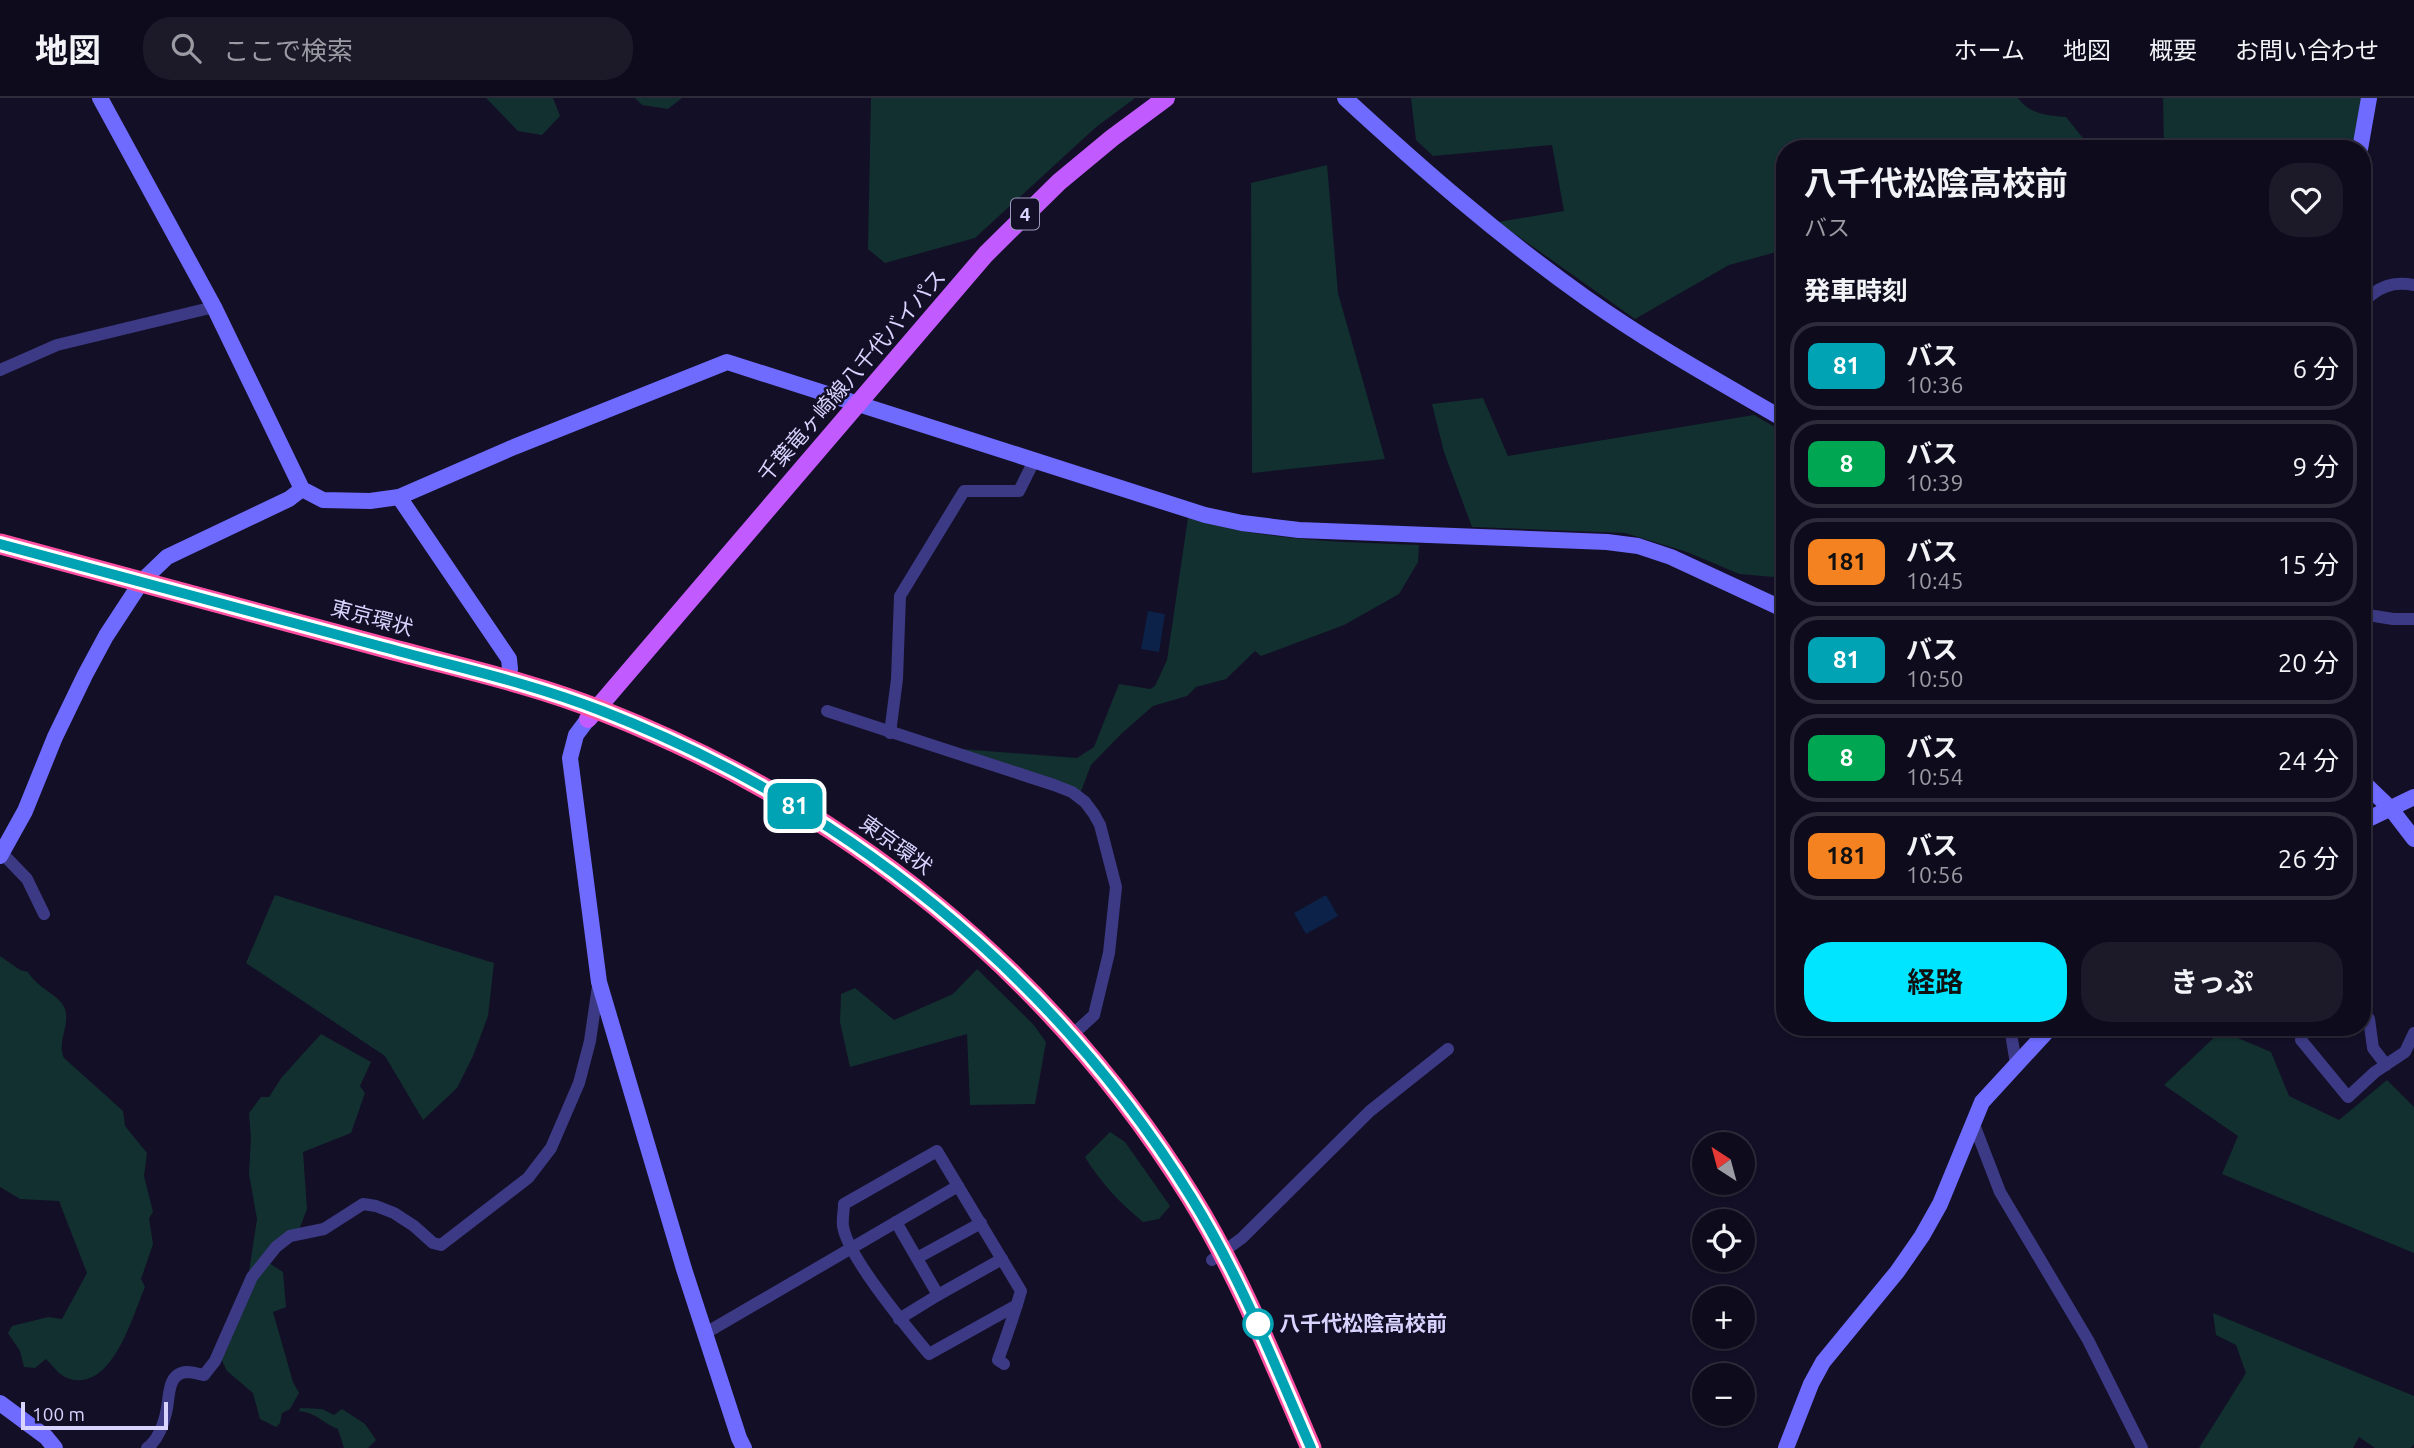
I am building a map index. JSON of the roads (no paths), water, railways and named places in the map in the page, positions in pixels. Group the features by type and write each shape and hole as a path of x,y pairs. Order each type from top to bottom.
{"highway":[{"name":"東京環状","path":"0,544 369,656 592,714 807,828 882,879 958,941 1012,991 1113,1108 1218,1257 1256,1319 1311,1448"},
{"name":"東京環状","path":"0,557 137,587 508,680 712,759 862,848 937,906 1017,978 1071,1036 1175,1172 1218,1257 1297,1448"}],"main road":[{"name":"千葉竜ヶ崎線八千代バイパス","path":"592,714 986,254 1026,213 1112,138 1166,98"}],"street":[{"path":"100,98 214,307 302,489 323,500 370,501 399,497 526,442 727,362 1205,515 1299,530 1606,542 1638,546 1671,557 1776,606"},
{"path":"1345,98 1422,169 1493,229 1587,299 1666,351 1776,415"},
{"path":"2362,140 2369,98"},
{"path":"2371,296 2384,286 2395,283 2414,285"},
{"path":"0,370 57,345 214,307"},
{"path":"890,733 897,679 900,596 964,491 1019,491 1034,461"},
{"path":"44,914 27,879 1,854 26,811 68,709 106,636 137,587 155,566 167,557 289,499 302,489"},
{"path":"399,497 509,659 508,680"},
{"path":"2371,615 2414,619"},
{"path":"827,711 1054,785 1072,792 1094,814 1100,825 1116,887 1109,953 1094,1016 1071,1036"},
{"path":"592,714 576,735 570,758 599,982 704,1334 744,1448"},
{"path":"2371,790 2391,809 2414,839"},
{"path":"2371,818 2414,797"},
{"path":"147,1448 158,1435 166,1413 171,1382 176,1375 187,1372 204,1375 215,1361 225,1333 243,1301 252,1277 276,1247 290,1236 324,1229 363,1204 394,1213 433,1243 441,1245 528,1178 551,1148 579,1083 590,1041 599,982"},
{"path":"2371,1029 2373,1048 2386,1065"},
{"path":"2302,1036 2301,1040 2348,1097 2406,1052 2414,1033"},
{"path":"2011,1036 2016,1064"},
{"path":"1786,1448 1811,1384 1823,1362 1897,1272 1922,1236 1940,1204 1982,1101 2042,1036"},
{"path":"1218,1257 1242,1238 1370,1111 1448,1049"},
{"path":"1973,1122 2000,1192 2088,1340 2142,1448"},
{"path":"1004,1364 998,1360 1017,1305 1021,1291 937,1151 844,1203 843,1227 852,1249 899,1319 929,1354 1017,1305"},
{"path":"704,1334 958,1186"},
{"path":"896,1222 938,1295"},
{"path":"917,1258 981,1223"},
{"path":"899,1319 1002,1259"},
{"path":"0,1403 46,1437 55,1448"}],"water":[{"path":"1148,611 1165,614 1159,652 1141,649"},
{"path":"1326,895 1338,916 1306,934 1294,913"}],"place":[{"name":"八千代松陰高校前","path":"1258,1324"}]}
